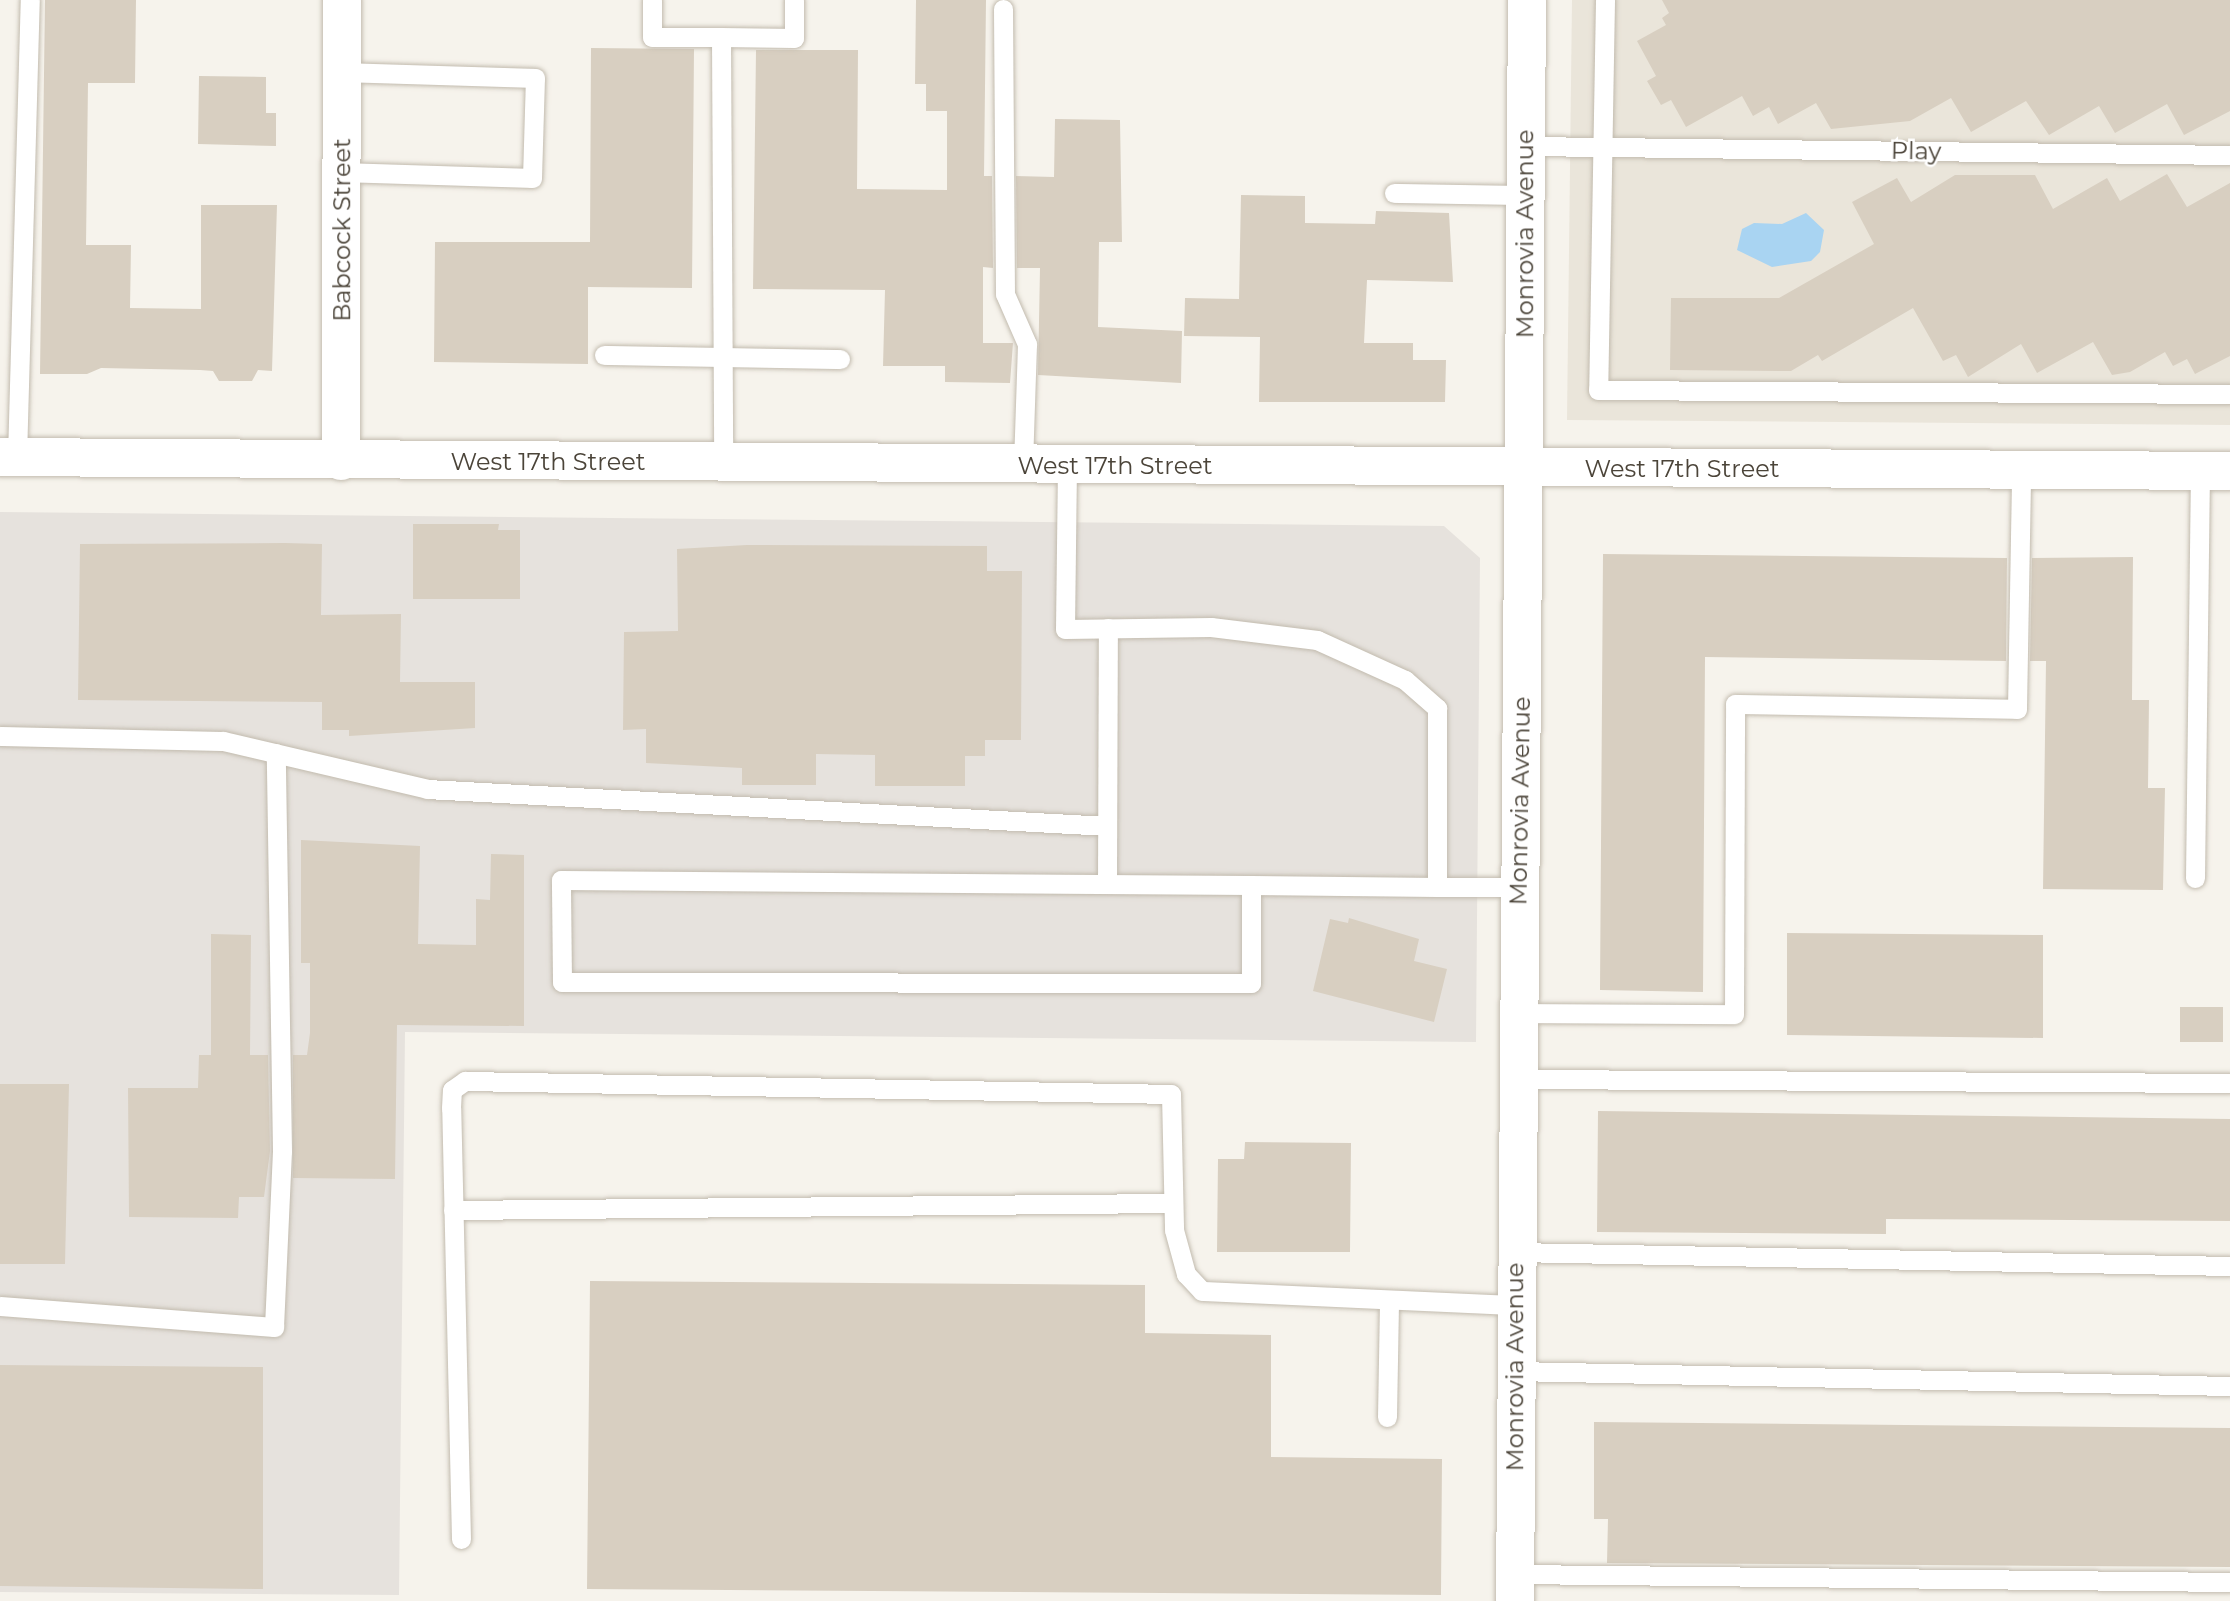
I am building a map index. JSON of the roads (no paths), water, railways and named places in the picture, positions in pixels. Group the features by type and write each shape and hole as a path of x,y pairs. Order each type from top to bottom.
{"street":[{"name":"Babcock Street","path":"341,461 342,0"},
{"name":"Monrovia Avenue","path":"1515,1588 1514,1305 1527,0"},
{"name":"West 17th Street","path":"9,457 2215,471"}],"lane":[{"path":"9,457 30,0"},
{"path":"652,0 652,37 794,38 794,0"},
{"path":"1605,0 1598,390 2230,394"},
{"path":"1003,9 1005,294 1027,344 1023,465"},
{"path":"721,37 723,463"},
{"path":"342,72 535,78 532,178 342,172"},
{"name":"Play","path":"1526,146 2230,155"},
{"path":"1394,192 1526,195"},
{"path":"604,355 840,359"},
{"path":"1067,465 1065,629 1211,628 1317,640 1366,660 1428,696 1437,708 1437,887"},
{"path":"1518,1013 1734,1014 1735,704 2017,709 2021,470"},
{"path":"2195,878 2215,471"},
{"path":"1107,884 1108,628"},
{"path":"0,736 223,741 427,789 1107,826"},
{"path":"0,1306 275,1327 282,1151 276,753"},
{"path":"1251,886 1251,983 562,982 561,880 1519,887"},
{"path":"1517,1079 2230,1083"},
{"path":"461,1539 452,1090 465,1081 1171,1094 1173,1203 1178,1252 1186,1274 1202,1291 1514,1305"},
{"path":"453,1210 1173,1203"},
{"path":"1515,1252 2230,1266"},
{"path":"1387,1417 1389,1301"},
{"path":"1514,1371 2230,1386"},
{"path":"1515,1588 2230,1582"}],"water":[{"path":"1806,213 1824,230 1820,252 1811,261 1772,267 1737,250 1742,229 1754,223 1782,224"}]}
